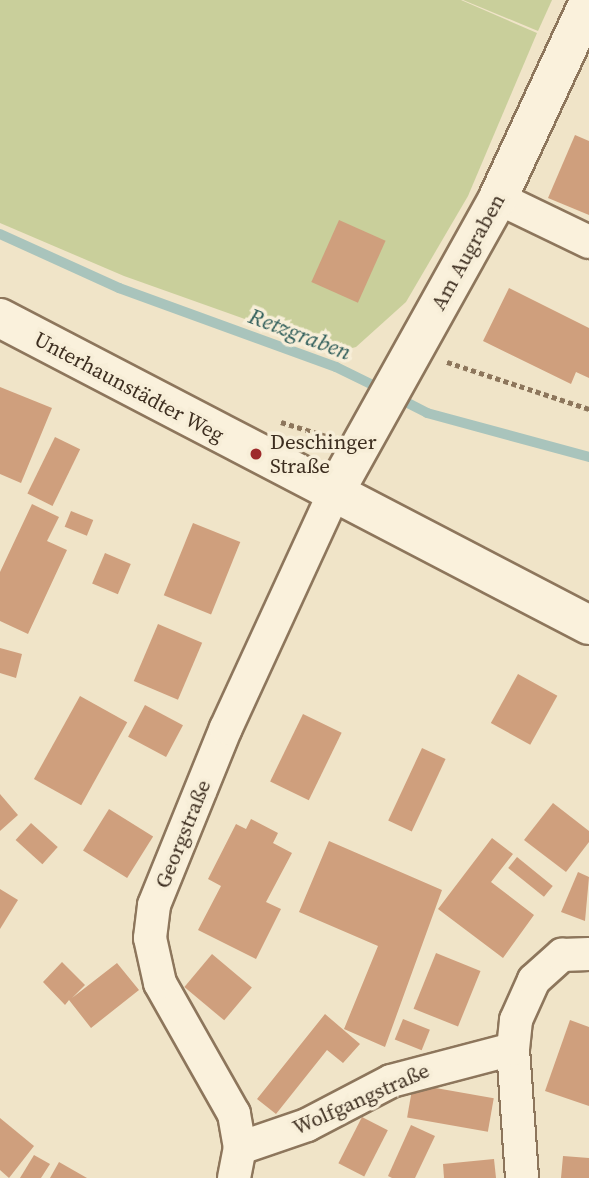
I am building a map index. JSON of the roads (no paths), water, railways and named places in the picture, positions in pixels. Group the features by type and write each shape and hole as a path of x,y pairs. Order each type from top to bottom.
{"street":[{"name":"Am Augraben","path":"333,495 498,198 589,2"},
{"path":"498,198 589,242"},
{"name":"Unterhaunstädter Weg","path":"0,318 333,495"},
{"path":"333,495 589,625"},
{"name":"Georgstraße","path":"237,1163 234,1114 160,984 150,938 154,905 231,716 333,495"},
{"path":"522,1178 513,1049 516,1020 534,980 562,955 589,954"},
{"name":"Wolfgangstraße","path":"237,1163 391,1081 449,1061 513,1049"}],"waterway":[{"name":"Retzgraben","path":"0,234 119,288 336,367 383,390"},
{"name":"Retzgraben","path":"396,397 427,413 589,457"}],"place":[{"name":"Deschinger Straße","path":"256,454"}]}
